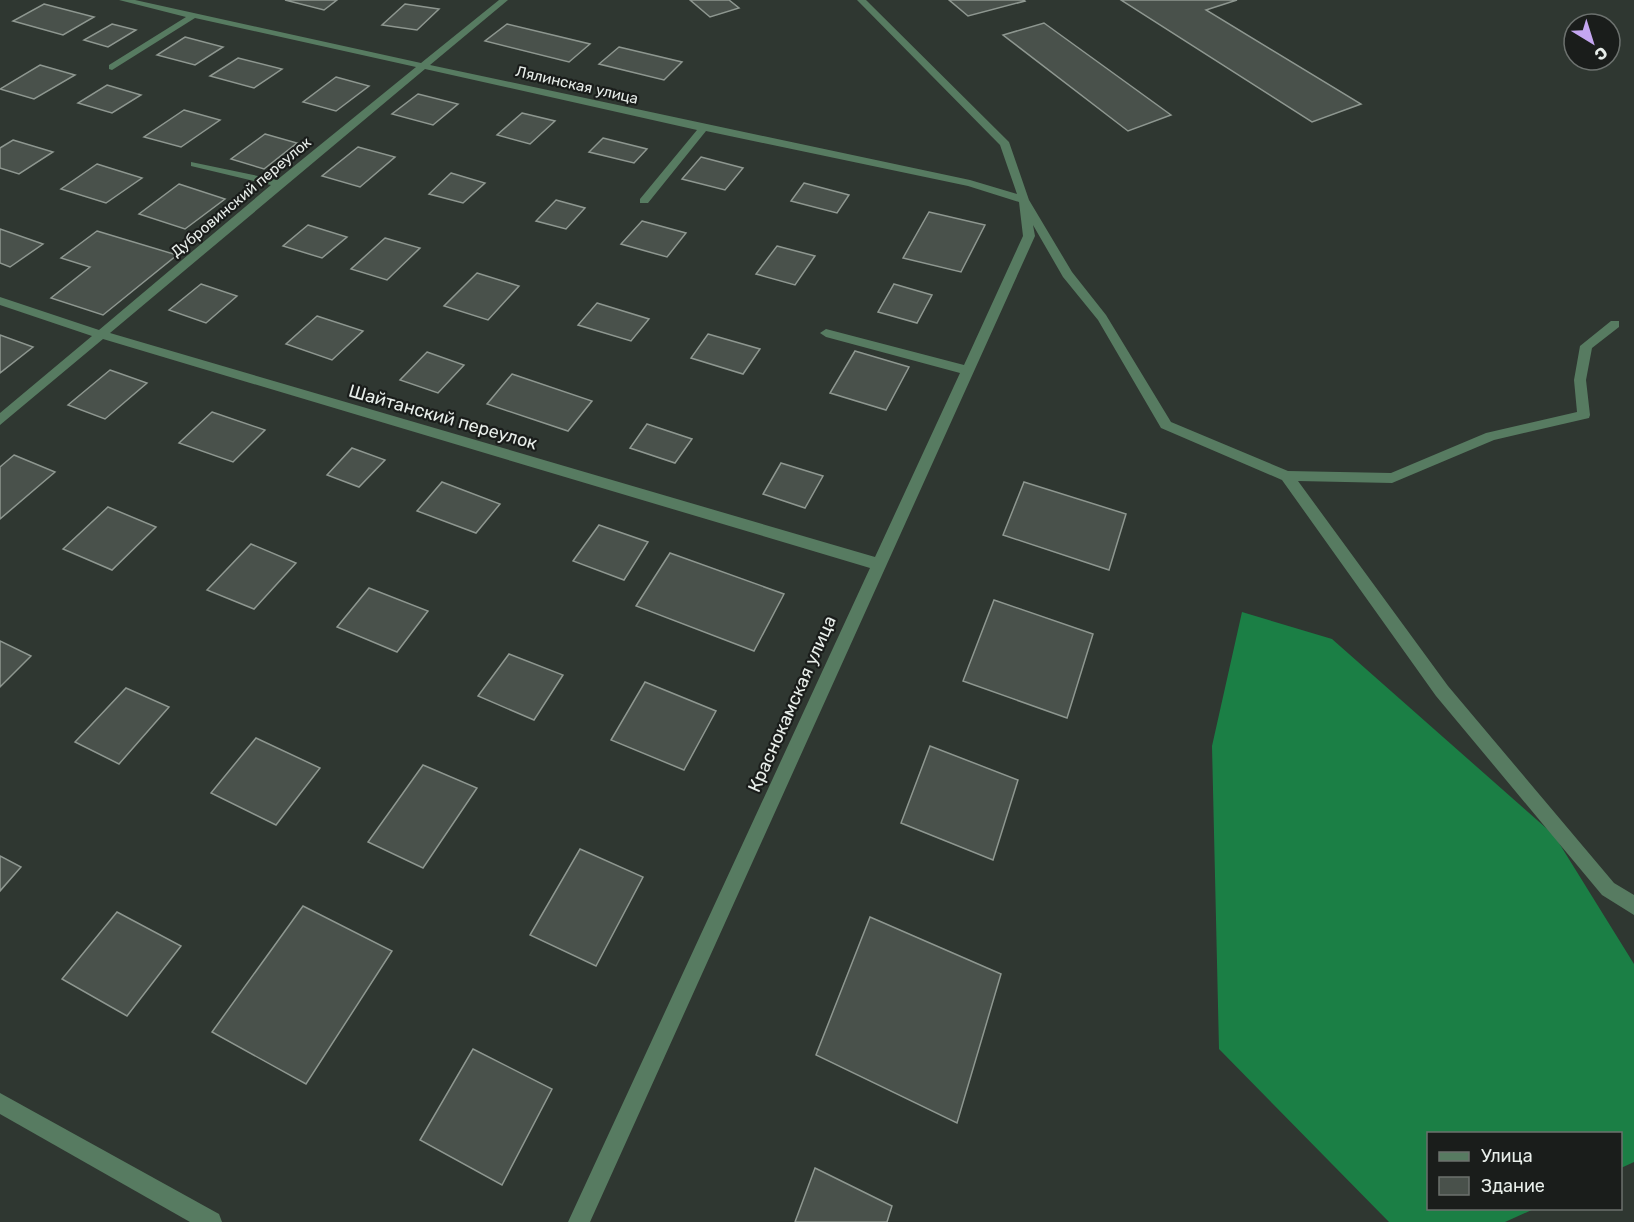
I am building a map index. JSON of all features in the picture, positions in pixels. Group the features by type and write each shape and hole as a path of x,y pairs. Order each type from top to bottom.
{"street":[{"name":"Лялинская улица","path":"123,0 704,128 970,183 1024,201"},
{"name":"Дубровинский переулок","path":"0,420 279,184 504,0"},
{"path":"861,0 1005,144 1024,201 1067,274 1102,318 1166,425 1287,476 1392,478 1491,436 1584,415 1580,380 1586,346 1615,324"},
{"path":"112,67 193,15"},
{"path":"644,201 704,128"},
{"path":"195,164 279,184"},
{"name":"Краснокамская улица","path":"579,1222 877,564 1029,236 1024,201"},
{"name":"Шайтанский переулок","path":"0,301 102,335 877,564"},
{"path":"826,333 967,370"},
{"path":"1287,476 1442,691 1608,889 1634,906"},
{"path":"0,1103 211,1222"}],"green space":[{"path":"1242,612 1332,639 1554,835 1634,964 1634,1162 1622,1168 1622,1132 1427,1132 1427,1210 1532,1210 1505,1222 1389,1222 1219,1049 1212,746"}],"building":[{"path":"285,0 337,0 324,10"},
{"path":"690,0 729,0 739,8 710,17"},
{"path":"949,0 1024,0 1025,1 968,16"},
{"path":"1121,0 1237,0 1206,10 1361,104 1312,122"},
{"path":"44,4 94,17 63,35 13,21"},
{"path":"405,4 439,9 417,30 382,25"},
{"path":"1044,23 1171,115 1128,131 1003,35"},
{"path":"112,24 136,30 108,47 84,40"},
{"path":"507,24 590,44 569,62 485,41"},
{"path":"185,37 223,47 195,65 157,55"},
{"path":"619,47 682,62 664,80 599,64"},
{"path":"238,58 282,69 254,88 210,76"},
{"path":"40,65 75,75 34,99 0,89"},
{"path":"336,77 369,86 336,111 303,102"},
{"path":"107,85 141,95 112,113 78,103"},
{"path":"418,94 458,104 433,125 392,114"},
{"path":"184,110 220,120 181,147 144,137"},
{"path":"522,113 555,121 530,144 497,135"},
{"path":"265,134 297,143 264,169 231,159"},
{"path":"603,138 647,149 634,163 589,152"},
{"path":"13,140 53,152 19,174 0,168 0,148"},
{"path":"358,147 395,157 360,187 322,176"},
{"path":"701,157 743,168 725,190 682,179"},
{"path":"97,164 142,178 106,203 61,189"},
{"path":"451,173 485,183 463,203 429,194"},
{"path":"804,183 849,195 837,213 791,201"},
{"path":"179,184 225,199 185,229 139,214"},
{"path":"556,200 585,208 566,229 536,221"},
{"path":"929,212 985,225 961,272 903,258"},
{"path":"642,221 686,233 667,257 621,244"},
{"path":"308,225 347,237 322,258 283,246"},
{"path":"0,229 43,244 10,267 0,263"},
{"path":"97,231 177,255 103,315 51,298 90,267 61,258"},
{"path":"385,238 420,248 387,280 351,269"},
{"path":"777,246 815,256 795,285 756,274"},
{"path":"477,273 519,286 488,320 444,306"},
{"path":"201,284 237,296 206,323 169,310"},
{"path":"894,284 932,295 917,323 878,312"},
{"path":"597,303 649,319 631,341 578,325"},
{"path":"317,316 363,331 332,360 286,344"},
{"path":"708,334 760,349 743,374 691,358"},
{"path":"0,335 33,347 0,373"},
{"path":"855,351 909,367 886,410 830,393"},
{"path":"427,352 464,365 438,393 400,380"},
{"path":"110,370 147,383 105,419 68,405"},
{"path":"512,374 592,401 568,431 487,404"},
{"path":"212,412 265,430 233,462 179,443"},
{"path":"647,424 692,439 675,463 630,448"},
{"path":"352,448 385,460 359,487 327,475"},
{"path":"14,455 55,472 0,519 0,467"},
{"path":"781,463 823,476 805,508 763,494"},
{"path":"442,482 500,504 476,533 417,511"},
{"path":"1024,482 1126,514 1109,570 1003,535"},
{"path":"108,507 156,527 112,570 63,549"},
{"path":"599,525 648,542 624,580 573,561"},
{"path":"251,544 296,563 254,609 207,590"},
{"path":"670,553 784,594 754,651 636,606"},
{"path":"369,588 428,611 397,652 337,627"},
{"path":"994,600 1093,634 1067,718 963,681"},
{"path":"0,641 31,656 0,687"},
{"path":"509,654 563,675 534,720 478,696"},
{"path":"645,682 716,711 684,770 611,740"},
{"path":"126,688 169,707 119,764 75,742"},
{"path":"256,738 320,768 276,825 211,793"},
{"path":"930,746 1018,780 993,860 901,823"},
{"path":"423,765 477,788 423,868 368,842"},
{"path":"580,849 643,877 596,966 530,935"},
{"path":"0,856 21,867 0,891"},
{"path":"303,906 392,951 306,1084 212,1032"},
{"path":"117,912 181,946 127,1016 62,979"},
{"path":"870,917 1001,974 957,1123 816,1055"},
{"path":"473,1049 552,1089 502,1185 420,1140"},
{"path":"815,1168 892,1206 887,1222 795,1222"}]}
